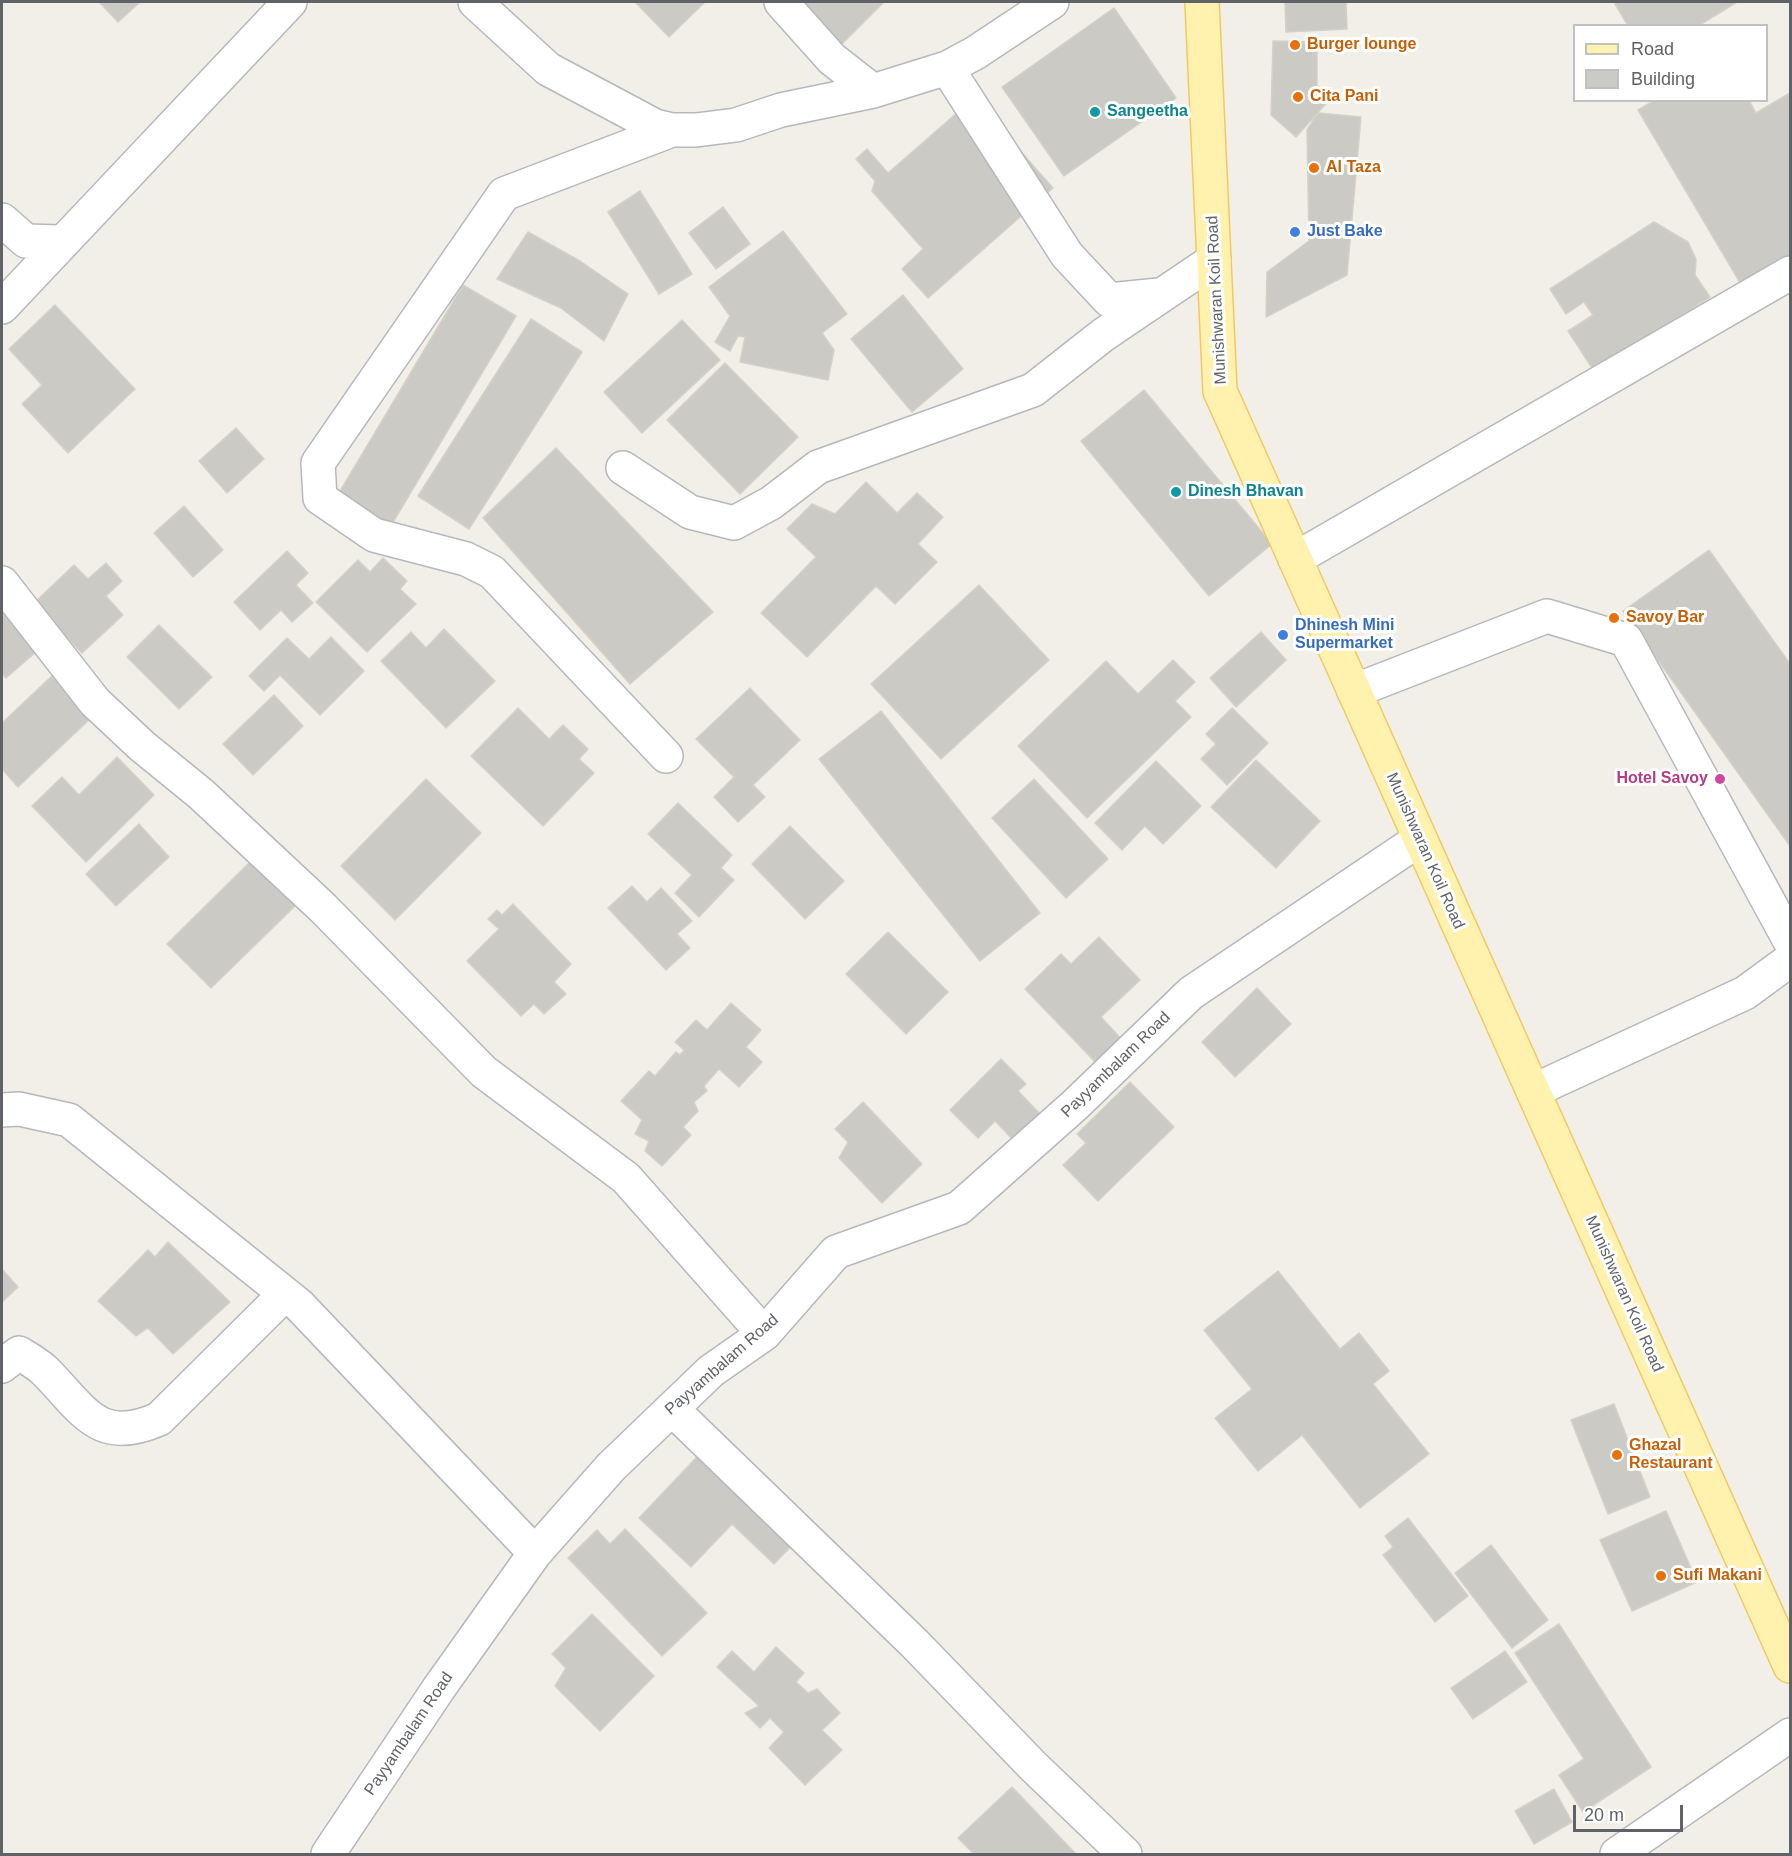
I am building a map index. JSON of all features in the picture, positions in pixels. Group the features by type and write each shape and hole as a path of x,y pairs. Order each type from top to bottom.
{"main road":[{"name":"Munishwaran Koil Road","path":"1202,2 1220,391 1533,1091 1781,1631 1791,1666"}],"street":[{"path":"2,307 60,242 290,2"},
{"path":"475,2 548,69 655,126 672,130"},
{"path":"781,2 832,58 873,91"},
{"path":"666,756 492,573 466,559 374,535 320,498 318,463 504,194 672,130 736,125 781,110 873,91 948,68 975,53 1052,2"},
{"path":"948,68 1067,255 1109,300 1161,295"},
{"path":"2,220 26,242 60,242"},
{"path":"623,468 690,512 734,523 771,502 818,466 1033,390 1103,335 1214,260"},
{"path":"1295,559 1791,273"},
{"path":"2,583 95,702 142,746 201,794 323,908 484,1072 626,1178 764,1334"},
{"path":"1354,691 1547,616 1626,640 1791,941"},
{"name":"Payyambalam Road","path":"328,1854 439,1688 535,1553 611,1467 711,1371 764,1334 836,1252 959,1208 1075,1105 1191,993 1420,839"},
{"path":"1533,1091 1745,993 1791,960"},
{"path":"2,1110 20,1109 69,1120 299,1305 535,1553"},
{"path":"2,1366 19,1353 44,1370 86,1415 115,1430 136,1430 159,1419 285,1294"},
{"path":"672,1409 915,1644 1033,1766 1125,1854"},
{"path":"1617,1854 1791,1735"}],"building":[{"path":"99,2 140,2 118,22"},
{"path":"635,2 705,2 669,37"},
{"path":"795,2 884,2 840,46"},
{"path":"1285,2 1346,2 1347,29 1286,32"},
{"path":"1614,2 1737,2 1701,24 1627,24"},
{"path":"1114,8 1176,98 1064,176 1002,87"},
{"path":"1273,41 1317,42 1317,85 1331,98 1296,137 1271,115"},
{"path":"1790,93 1790,257 1742,286 1638,110 1652,102 1750,102 1756,113"},
{"path":"974,98 1053,188 928,298 902,269 923,249 872,191 875,181 856,159 867,149 888,173"},
{"path":"1318,113 1361,117 1347,275 1266,317 1267,272 1309,241 1307,130"},
{"path":"640,191 692,274 659,294 608,212"},
{"path":"723,207 750,244 716,269 689,233"},
{"path":"1654,222 1688,242 1696,259 1695,275 1710,297 1594,371 1568,331 1593,315 1584,302 1566,314 1550,289"},
{"path":"783,231 847,314 822,333 834,350 828,380 740,362 745,337 738,336 730,351 715,342 730,316 709,287"},
{"path":"528,232 580,261 628,294 604,341 561,308 497,279"},
{"path":"463,285 516,316 389,529 336,498"},
{"path":"903,295 963,369 912,412 851,339"},
{"path":"55,305 135,389 68,453 22,404 42,385 9,349"},
{"path":"531,319 582,352 469,529 418,496"},
{"path":"682,320 720,360 642,433 604,392"},
{"path":"725,363 798,437 740,494 667,420"},
{"name":"Dinesh Bhavan","path":"1144,390 1272,544 1209,596 1081,441"},
{"path":"236,428 264,459 227,493 199,461"},
{"path":"556,448 713,612 630,684 483,518"},
{"path":"866,482 897,513 917,493 943,517 918,544 937,562 895,604 876,586 807,657 761,613 816,557 787,529 812,504 835,514"},
{"path":"184,506 223,550 193,577 154,533"},
{"path":"1709,550 1790,664 1790,846 1623,611"},
{"path":"287,551 308,573 296,585 313,603 292,622 281,610 260,630 234,602"},
{"path":"383,558 407,581 400,589 416,604 367,652 316,602 358,560 370,572"},
{"path":"106,563 122,581 106,596 123,615 82,653 34,603 74,565 88,579"},
{"path":"979,585 1049,660 941,759 871,684"},
{"path":"2,613 36,652 6,678 2,674"},
{"path":"159,625 212,677 179,709 127,657"},
{"path":"444,629 495,681 446,728 381,661 411,632 426,648"},
{"path":"1261,632 1286,660 1236,707 1210,678"},
{"path":"331,637 364,671 320,715 280,675 264,691 249,676 287,638 309,659"},
{"path":"1173,660 1195,682 1175,701 1191,717 1087,818 1018,746 1106,661 1138,694"},
{"path":"54,674 93,716 18,787 2,769 2,723"},
{"path":"750,688 800,740 753,785 765,797 738,822 714,797 734,777 696,739"},
{"path":"274,695 303,726 253,775 223,744"},
{"path":"518,708 549,739 563,725 588,749 579,759 594,773 543,826 471,756"},
{"path":"1232,708 1268,743 1227,785 1201,759 1216,744 1206,734"},
{"path":"881,711 1040,913 980,961 819,759"},
{"path":"117,757 154,795 86,862 32,806 62,777 79,795"},
{"path":"1256,760 1320,821 1276,868 1211,807"},
{"path":"1156,761 1201,806 1163,844 1145,826 1122,850 1095,823"},
{"path":"426,779 481,833 395,920 341,866"},
{"path":"1034,779 1108,859 1066,898 992,818"},
{"path":"678,803 732,855 721,868 734,880 699,917 675,893 692,875 648,834"},
{"path":"139,824 169,857 116,906 86,874"},
{"path":"790,826 844,881 805,919 752,864"},
{"path":"251,861 295,906 211,988 167,944"},
{"path":"632,886 647,902 661,888 692,921 677,934 690,948 666,970 608,908"},
{"path":"513,904 571,964 554,982 566,994 544,1014 534,1004 521,1016 467,961 499,929 488,919 497,910 502,915"},
{"path":"888,932 948,992 906,1034 846,974"},
{"path":"1099,937 1140,980 1101,1017 1125,1043 1100,1067 1025,989 1061,954 1071,964"},
{"path":"1257,988 1291,1024 1235,1077 1202,1042"},
{"path":"731,1003 761,1030 746,1047 762,1062 739,1087 719,1069 704,1086 707,1091 694,1102 698,1111 683,1127 691,1135 662,1166 645,1151 649,1141 635,1134 642,1120 621,1101 649,1071 655,1076 676,1052 680,1055 684,1050 675,1042 696,1020 707,1030"},
{"path":"1001,1059 1026,1084 1018,1091 1048,1122 1021,1148 995,1121 978,1138 950,1110"},
{"path":"1130,1082 1174,1127 1098,1201 1063,1165 1086,1143 1077,1134"},
{"path":"863,1102 922,1164 882,1203 839,1158 848,1142 835,1129"},
{"path":"168,1242 230,1302 173,1354 148,1328 136,1336 98,1301 148,1250 155,1257"},
{"path":"2,1269 18,1287 2,1302"},
{"path":"1278,1271 1340,1349 1359,1333 1389,1371 1373,1384 1429,1454 1360,1508 1302,1435 1258,1471 1215,1418 1252,1389 1204,1330"},
{"path":"1614,1404 1650,1497 1608,1514 1571,1420"},
{"path":"712,1441 806,1531 774,1564 732,1524 691,1567 639,1518"},
{"path":"1666,1511 1697,1582 1632,1611 1600,1540"},
{"path":"1408,1518 1468,1596 1435,1622 1383,1555 1393,1547 1385,1536"},
{"path":"625,1529 707,1613 662,1656 568,1558 597,1530 610,1544"},
{"path":"1491,1545 1548,1620 1512,1648 1455,1573"},
{"path":"592,1614 654,1676 600,1731 555,1686 566,1668 552,1654"},
{"path":"1559,1624 1651,1767 1583,1812 1559,1775 1584,1759 1515,1653"},
{"path":"776,1647 804,1673 796,1682 808,1693 817,1689 840,1713 822,1730 842,1750 805,1785 769,1748 784,1732 770,1718 760,1728 745,1713 759,1706 717,1667 732,1651 754,1672"},
{"path":"1505,1651 1527,1682 1473,1719 1451,1688"},
{"path":"1012,1787 1076,1854 974,1854 958,1838"},
{"path":"1554,1789 1572,1822 1534,1844 1515,1811"}],"place":[{"name":"Burger lounge","path":"1295,45"},
{"name":"Cita Pani","path":"1298,97"},
{"name":"Sangeetha","path":"1095,112"},
{"name":"Al Taza","path":"1314,168"},
{"name":"Just Bake","path":"1295,232"},
{"name":"Dinesh Bhavan","path":"1176,492"},
{"name":"Savoy Bar","path":"1614,618"},
{"name":"Dhinesh Mini Supermarket","path":"1283,635"},
{"name":"Hotel Savoy","path":"1720,779"},
{"name":"Ghazal Restaurant","path":"1617,1455"},
{"name":"Sufi Makani","path":"1661,1576"}]}
